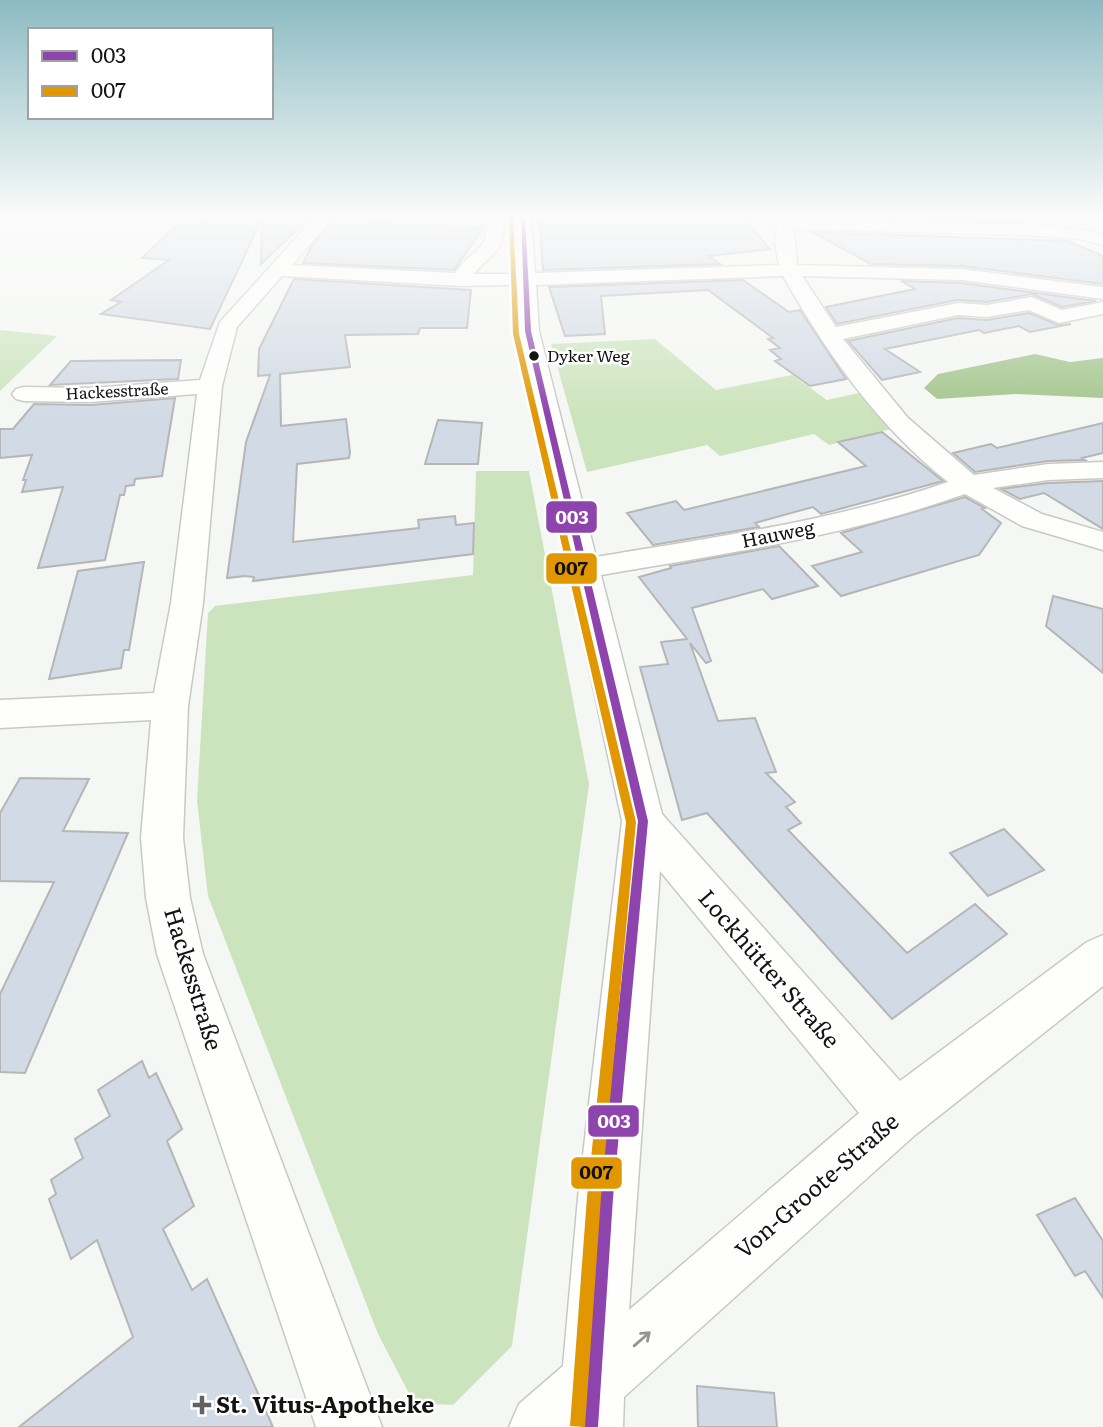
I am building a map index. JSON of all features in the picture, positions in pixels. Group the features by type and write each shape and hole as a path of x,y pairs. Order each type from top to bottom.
{"street":[{"name":"Hackesstraße","path":"266,282 227,326 210,386 187,603 170,706 162,838 168,898 180,954 349,1427"},
{"name":"Lockhütter Straße","path":"525,282 528,331 643,821 606,1198 590,1406"},
{"path":"797,282 830,335 881,400 925,449 968,484 1023,517 1103,541"},
{"path":"1010,282 1103,293"},
{"path":"830,335 958,309 987,311 1032,303 1059,317 1103,308"},
{"name":"Hackesstraße","path":"24,394 91,395 210,386"},
{"name":"Hauweg","path":"585,568 785,535 905,506 968,484 1048,472 1103,470"},
{"path":"0,714 170,706"},
{"name":"Lockhütter Straße","path":"643,821 896,1116"},
{"name":"Von-Groote-Straße","path":"542,1427 590,1406 896,1116 1103,957"}],"shaded area":[{"path":"0,330 57,336 0,391"},
{"path":"655,339 716,390 792,375 827,400 859,393 891,429 829,445 814,434 720,456 707,445 587,472 551,344"},
{"path":"1035,354 1070,362 1103,358 1103,398 1016,394 937,399 924,388 938,374"},
{"path":"476,471 529,471 589,784 512,1346 453,1405 414,1403 378,1334 208,896 197,801 208,613 215,606 473,575"}],"building":[{"path":"138,282 232,282 210,329 101,314 121,302 111,300"},
{"path":"293,282 471,290 467,328 420,328 418,334 345,335 350,367 280,374 281,426 346,419 350,452 349,458 297,464 293,542 419,528 418,520 455,516 456,525 474,523 473,554 253,581 254,577 227,578 246,442 270,375 258,376 259,349"},
{"path":"745,282 789,312 800,310 846,379 810,386 775,361 781,359 770,350 780,348 768,339 773,338 708,290 601,296 605,334 565,336 549,287"},
{"path":"902,282 962,283 1096,301 1062,307 1032,294 987,302 957,300 837,324 826,307 915,289"},
{"path":"1029,313 1058,325 1071,324 1030,332 1019,326 984,333 979,330 885,349 920,372 882,380 848,341 958,318 987,320"},
{"path":"181,360 178,379 50,385 71,361"},
{"path":"175,398 162,476 135,479 134,485 126,486 124,495 120,495 105,560 38,568 63,487 22,492 26,480 23,480 32,455 0,458 0,429 13,429 34,404 91,405"},
{"path":"438,420 482,423 478,464 425,464"},
{"path":"1103,423 1103,453 1082,458 1085,460 1048,461 975,472 953,453 991,444 997,448"},
{"path":"882,432 943,481 821,514 813,507 755,523 759,527 653,545 627,513 676,501 684,510 866,466 838,442"},
{"path":"1103,481 1103,529 1044,493 1020,499 1001,489 1048,483"},
{"path":"965,497 985,508 982,509 1001,523 979,555 841,596 812,566 862,552 841,533"},
{"path":"779,546 818,586 772,599 763,589 692,608 711,661 706,663 690,643 718,721 755,718 776,772 766,773 795,802 786,807 801,823 788,830 907,953 975,904 1007,934 892,1019 707,813 682,820 640,667 668,664 661,642 687,639 639,577 671,568 670,566"},
{"path":"144,562 129,650 124,650 121,668 49,679 78,571"},
{"path":"1053,596 1103,609 1103,673 1046,626"},
{"path":"20,778 89,779 63,831 128,833 25,1073 0,1072 0,994 54,882 0,881 0,813"},
{"path":"1004,829 1044,870 988,896 950,853"},
{"path":"142,1061 149,1078 156,1073 182,1129 167,1141 194,1206 163,1229 192,1290 207,1279 273,1427 19,1427 133,1337 97,1240 71,1259 49,1199 56,1194 51,1180 83,1158 75,1139 110,1116 98,1090"},
{"path":"1075,1198 1103,1241 1103,1298 1085,1271 1075,1276 1037,1215"},
{"path":"697,1386 774,1393 777,1427 698,1427"}],"transit line":[{"name":"007","path":"514,282 516,334 631,822 594,1197 578,1426"},
{"name":"003","path":"526,282 528,331 643,821 606,1198 590,1427"}],"place":[{"name":"Dyker Weg","path":"534,356"},
{"name":"St. Vitus-Apotheke","path":"202,1405"}]}
